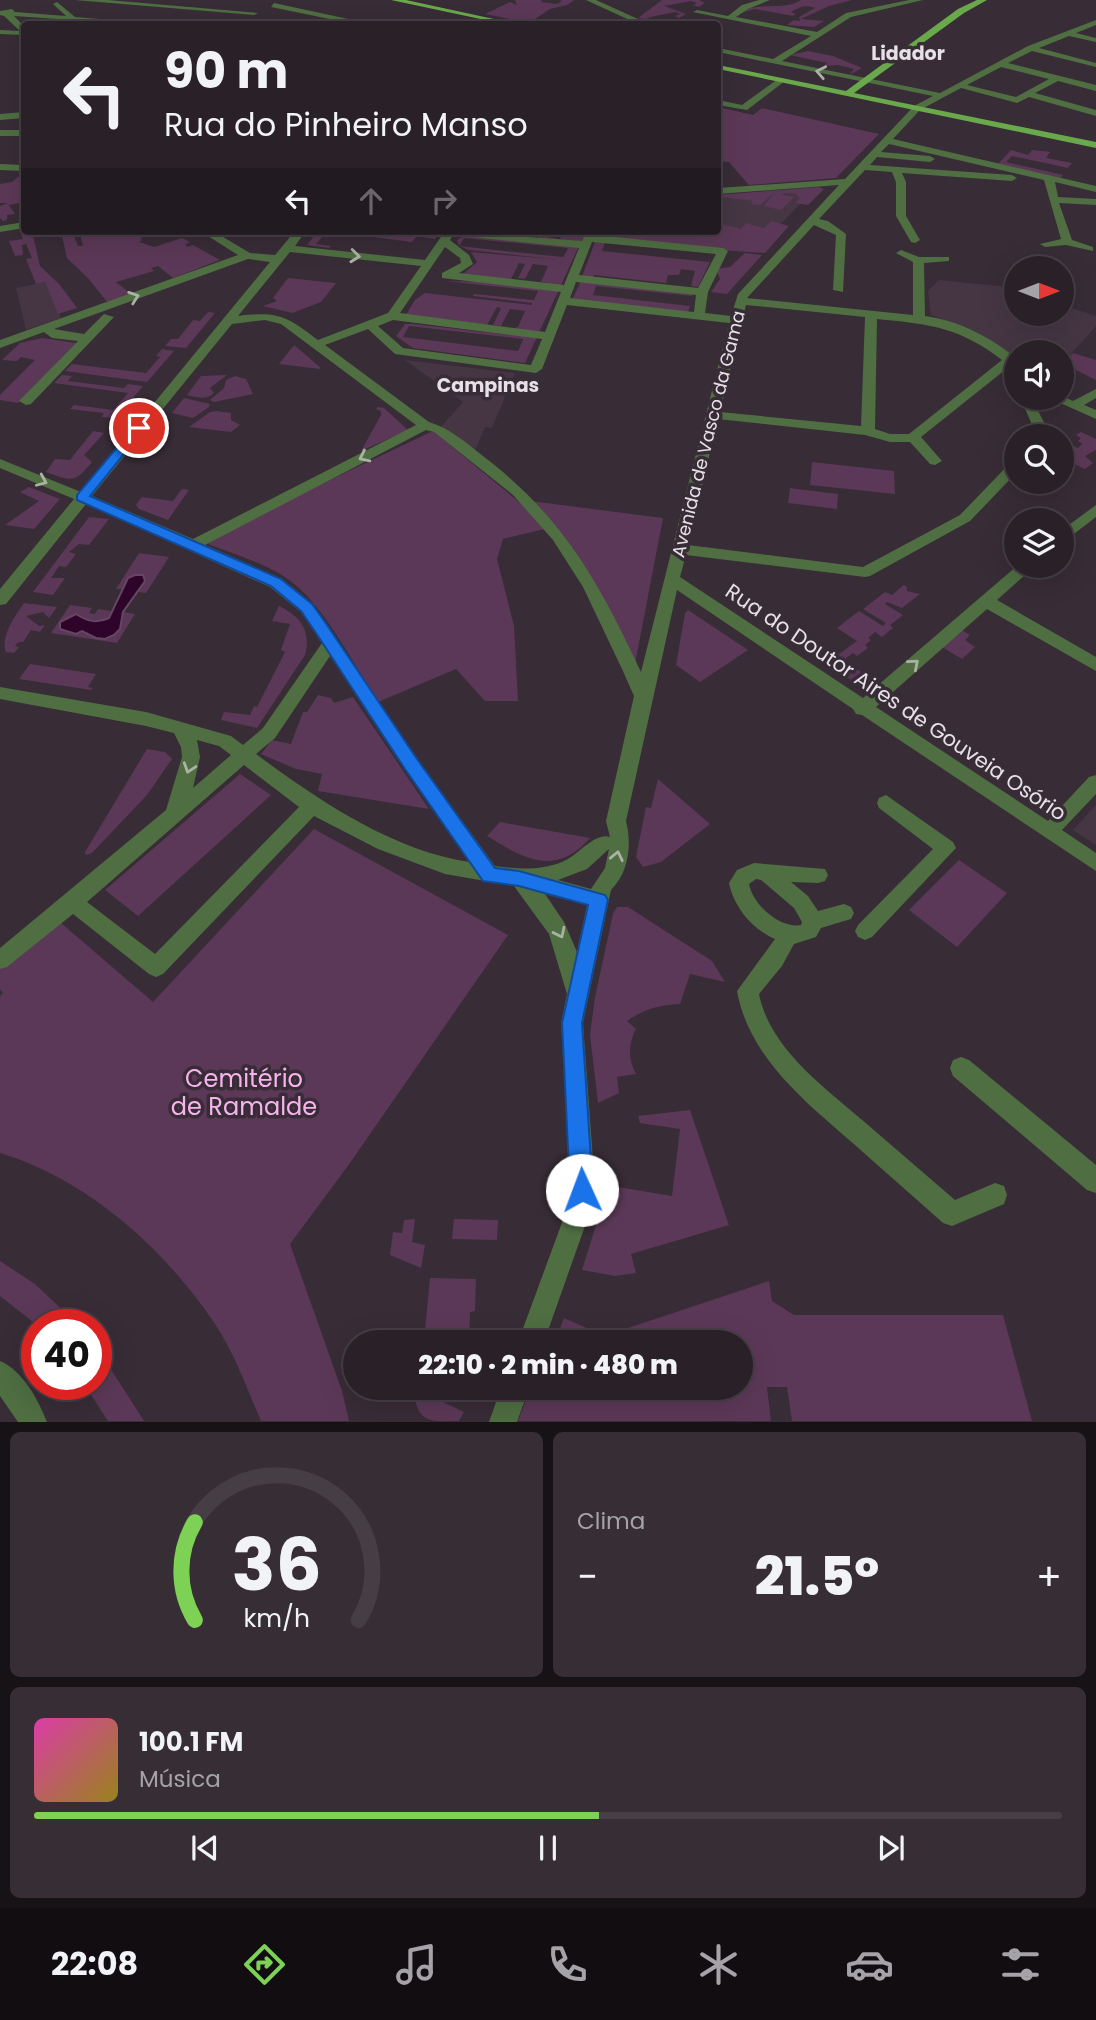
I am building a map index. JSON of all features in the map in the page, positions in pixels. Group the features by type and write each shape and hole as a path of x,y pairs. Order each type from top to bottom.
{"main road":[{"path":"395,0 498,21"},
{"path":"847,94 962,10 983,0"},
{"path":"721,68 1096,145"}],"street":[{"path":"1,3 18,7 41,6 67,0"},
{"path":"79,0 254,13"},
{"path":"231,21 287,0"},
{"path":"590,0 635,21"},
{"path":"730,18 745,7 766,0"},
{"path":"774,62 849,15 919,0"},
{"path":"57,4 73,19"},
{"path":"274,5 347,21"},
{"path":"683,21 709,5"},
{"path":"4,13 18,7"},
{"path":"697,12 818,35"},
{"path":"4,13 107,21"},
{"path":"4,13 21,28"},
{"path":"284,18 308,19 318,15"},
{"path":"69,21 73,19"},
{"name":"Avenida de Vasco da Gama","path":"600,893 613,877 621,837 617,821 643,696 741,301 917,108 1031,48 1096,22"},
{"path":"0,24 21,28"},
{"path":"0,32 21,28"},
{"path":"1068,33 1096,40"},
{"path":"1031,48 1096,65"},
{"path":"721,51 939,95"},
{"path":"1079,60 1093,53"},
{"path":"1002,63 1096,87"},
{"path":"1082,83 1096,76"},
{"path":"958,85 1017,100 1058,77 1096,87"},
{"path":"721,104 744,108 781,81"},
{"path":"1028,94 1096,113"},
{"path":"0,117 21,115"},
{"path":"0,133 21,132"},
{"path":"888,141 1050,181 1096,189"},
{"path":"874,154 949,161 966,175"},
{"path":"0,167 21,168"},
{"path":"862,167 1050,181"},
{"path":"896,171 901,180 901,215 915,240"},
{"path":"1050,181 1053,200 1067,242"},
{"path":"721,191 847,182"},
{"path":"1053,200 1096,202"},
{"path":"813,221 824,223 841,234 839,290"},
{"path":"0,229 21,226"},
{"path":"212,235 247,256 278,259"},
{"path":"0,600 298,235"},
{"path":"448,235 588,238 723,251 702,292 699,316"},
{"path":"318,344 392,316 448,235"},
{"path":"415,285 446,275 467,264 465,257 448,235"},
{"path":"374,325 399,351 536,369 588,238"},
{"path":"1045,244 1067,242 1089,249"},
{"path":"287,248 429,264"},
{"path":"901,253 918,261 944,258"},
{"path":"0,344 247,256"},
{"path":"918,261 919,319"},
{"path":"446,275 702,292"},
{"path":"243,301 265,316 285,321 424,425 439,429 520,493 548,523 583,572 605,612 643,696"},
{"path":"741,301 919,319 955,327 1004,355"},
{"path":"564,302 737,320"},
{"path":"868,431 870,314"},
{"path":"227,321 265,316"},
{"path":"392,316 549,336"},
{"path":"26,401 108,317"},
{"path":"47,328 52,334 87,338"},
{"path":"712,418 781,430 782,422 868,431 889,438 913,437 1004,370"},
{"path":"1074,405 1096,393"},
{"path":"1074,405 1096,415"},
{"path":"194,545 229,524 414,433 424,425"},
{"path":"913,437 935,461"},
{"path":"0,463 194,545 276,583 307,608 404,754 490,875"},
{"path":"680,549 865,572 965,518 1004,478"},
{"path":"1074,528 1096,510"},
{"path":"862,709 1013,578"},
{"name":"Rua do Doutor Aires de Gouveia Osório","path":"672,579 862,709 1096,863"},
{"path":"986,601 1096,665"},
{"path":"0,960 72,902 269,733 331,642"},
{"path":"0,693 180,727 225,741 312,806 385,843 452,867 600,893 576,1000 572,1047 582,1174 580,1200 535,1330"},
{"path":"175,812 193,759 188,736 180,727"},
{"path":"1049,832 1096,782"},
{"path":"865,931 946,848 886,803"},
{"path":"72,902 156,967 312,806"},
{"name":"Avenida de Vasco da Gama","path":"600,893 596,874 605,834 617,821"},
{"path":"519,878 550,875 591,859 603,843"},
{"path":"767,873 793,894 813,921 812,927 804,935 788,935 769,925 753,910 739,889 739,883 748,872 818,875"},
{"path":"519,878 547,910 559,930 570,956 576,1000"},
{"path":"813,921 844,914"},
{"path":"788,935 775,958 748,990 748,1003 754,1015 786,1065 802,1083 952,1214 995,1195"},
{"path":"961,1068 1096,1181"},
{"path":"0,1375 22,1401 33,1422"},
{"path":"503,1422 511,1400"}],"shaded area":[{"path":"805,189 810,194 767,238 721,231 721,195"},
{"path":"939,280 1004,287 1004,326 1074,326 1074,309 1096,316 1096,326 1074,351 1074,340 1004,340 1004,350 961,326 931,315 928,291"},
{"path":"45,282 61,318 26,330 16,288"},
{"path":"405,360 515,373 492,428 485,427 473,455 439,429 463,402"},
{"path":"143,575 145,581 123,612 120,629 114,635 105,639 96,638 82,631 76,634 60,629 60,622 76,614 92,621 109,618 128,578"},
{"path":"1096,805 1096,845 1073,830"}],"green space":[{"path":"515,0 542,0 541,2 557,4 562,1 560,0 574,0 567,5 550,9 532,21 485,14 510,2 517,5"},
{"path":"662,0 699,0 705,3 699,7 691,1 664,6 686,14 679,18 675,16 680,14 675,12 646,18 660,21 638,18"},
{"path":"801,0 852,0 829,6 801,19 824,21 814,27 787,25 794,20 800,21 799,17 815,8 811,7 805,6 791,12 796,14 793,16 755,9 740,13 756,7 786,5"},
{"path":"808,51 833,56 862,68 849,75 854,69 838,65 824,66 827,63 790,55"},
{"path":"721,108 753,115 762,108 879,134 836,178 749,185 729,162 721,161"},
{"path":"1011,150 1028,155 1032,150 1050,152 1046,158 1072,163 1068,168 1012,156 1006,162 1063,175 1061,178 998,164"},
{"path":"21,177 18,182 21,182 21,203 9,205 15,214 7,215 7,220 3,221 0,218 0,206 8,203 0,203 0,184"},
{"path":"819,187 824,189 808,205 795,203 800,198 795,193 784,193 782,195 794,197 781,210 764,206 775,192 760,205 751,204 753,201 723,197 721,199 721,195"},
{"path":"771,221 789,226 765,253 605,242 602,251 710,262 698,287 691,286 695,271 681,269 679,275 668,275 666,283 594,275 592,280 581,279 598,235 721,235 721,224 741,229 746,223 764,228"},
{"path":"22,235 33,235 40,266 60,285 77,308 58,314 45,282 36,284 26,259 32,258 26,244 22,245 23,255 15,256 9,241 23,239"},
{"path":"62,235 74,235 78,246 83,246 80,235 149,235 140,238 142,240 139,242 154,247 182,238 190,242 186,244 187,247 193,245 220,260 173,278 158,266 151,268 154,271 116,282 131,294 107,302 67,258"},
{"path":"315,235 324,235 316,244 331,246 329,248 307,245"},
{"path":"358,235 437,235 435,239 417,236 412,242"},
{"path":"466,235 538,239 540,235 548,235 547,237 560,239 562,235 584,235 525,363 413,348 396,336 405,324 511,335 525,311 510,309 501,326 493,325 501,308 497,307 487,325 404,318 415,300 425,293 532,305 473,296 534,300 538,291 446,281 549,283 541,282 548,266 533,264 525,279 518,278 525,264 519,263 511,279 462,275 477,262 471,252 562,260 469,250 459,246 457,240","holes":["464,238 567,248 568,249 563,257 459,246","409,326 523,339 518,351 403,337"]},
{"path":"745,253 762,255 727,294 711,292 720,279 716,269 730,267"},
{"path":"288,278 336,283 321,302 292,313 263,306 277,301 273,298"},
{"path":"581,281 693,293 692,296 596,286 593,295 690,306 688,312 572,300"},
{"path":"208,312 215,313 186,348 165,346 171,339 178,339 193,320 200,321"},
{"path":"42,338 76,343 18,403 0,400 0,395 35,360 21,357 17,361 2,360 20,343"},
{"path":"294,345 321,368 279,364"},
{"path":"162,349 174,351 147,382 65,371 72,364 146,373 160,357 156,356"},
{"path":"1074,353 1096,360 1096,380 1074,369"},
{"path":"62,375 72,376 68,381 124,388 128,384 143,386 116,418 102,417 104,413 70,409 74,405 113,410 128,393 54,383"},
{"path":"227,375 210,388 214,393 208,397 187,395 201,376"},
{"path":"235,376 246,379 253,394 214,402 210,400 224,388 226,380"},
{"path":"184,398 210,404 193,418 172,413"},
{"path":"384,408 408,430 361,451 381,415 381,411 376,409"},
{"path":"210,412 231,413 231,420 240,425 231,432 189,427"},
{"path":"93,431 104,433 84,455 92,462 81,474 67,479 46,472 55,459 70,460"},
{"path":"433,431 525,507 545,529 503,539 497,559 514,626 518,701 485,701 456,669 378,702 339,638 305,594 274,570 208,544 220,532"},
{"path":"1081,432 1096,439 1096,450 1085,456 1093,463 1085,469 1074,464 1074,446 1078,448 1082,444 1078,441 1081,438 1076,435"},
{"path":"812,462 894,471 895,494 810,485"},
{"path":"29,487 60,499 34,529 5,525 39,501 20,492"},
{"path":"790,488 838,494 837,509 788,503"},
{"path":"182,489 189,490 168,520 139,509 136,505 142,497 173,501"},
{"path":"530,501 663,518 635,664 614,618 590,577 563,539"},
{"path":"89,517 109,519 89,545 79,544 69,552 76,554 66,567 59,566 51,578 65,578 53,595 33,592"},
{"path":"139,553 169,557 146,593 137,592 145,581 143,575 124,584 122,589 116,589"},
{"path":"904,585 907,591 920,594 902,608 887,602 885,604 903,615 890,625 893,628 882,637 875,632 868,638 871,640 865,645 868,648 857,656 853,653 846,658 848,663 877,683 868,691 839,672 844,667 832,659 857,641 837,628 859,611 883,626 886,623 863,609 885,592 892,595"},
{"path":"24,603 57,607 49,618 43,612 26,616 39,626 45,625 40,632 31,630 23,642 18,642 15,646 19,647 14,653 6,652 7,633"},
{"path":"70,605 92,608 89,613 95,614 98,609 111,611 109,618 102,621 84,620 80,616 60,622 60,629 86,632 105,639 123,612 135,614 117,643 51,633"},
{"path":"279,606 293,614 302,625 307,639 305,655 257,728 221,720 224,712 250,715 254,706 257,707 285,652 281,650 290,624 272,621"},
{"path":"688,610 748,650 700,682 676,665 685,613"},
{"path":"962,630 970,635 965,640 975,647 962,659 942,647"},
{"path":"30,664 96,674 88,687 93,688 91,690 19,679"},
{"path":"318,695 331,698 334,703 353,697 429,809 318,791 322,774 296,769 261,754 272,740 291,744 303,712 307,712"},
{"path":"147,749 165,752 172,759 147,795 92,853 86,855 85,852"},
{"path":"240,774 271,795 138,916 105,890"},
{"path":"658,779 710,824 661,862 643,867 636,857 646,807 651,808"},
{"path":"500,822 590,838 564,858 539,860 513,851 487,836"},
{"name":"Cemitério de Ramalde","path":"314,829 508,935 350,1163 290,1244 342,1391 349,1421 261,1421 222,1335 173,1269 121,1220 93,1199 63,1180 0,1153 0,996 3,993 0,989 0,969 61,923 153,1002"},
{"path":"959,860 1007,893 957,947 909,910"},
{"path":"617,907 628,907 712,961 725,982 690,974 680,1004 652,1008 627,1021 636,1029 630,1051 636,1074 617,1077 619,1093 598,1103 590,1035 595,997 613,914"},
{"path":"690,1110 729,1225 631,1254 636,1273 615,1276 582,1270 606,1193 606,1185 672,1196 680,1129 640,1123 638,1116"},
{"path":"415,1219 412,1242 425,1245 421,1268 390,1255 393,1232 402,1233 404,1220"},
{"path":"454,1219 498,1220 497,1240 452,1239"},
{"path":"0,1261 35,1284 61,1309 21,1309 21,1312 0,1296"},
{"path":"430,1278 476,1279 475,1311 470,1312 469,1330 425,1330"},
{"path":"769,1281 772,1301 794,1315 1003,1315 1032,1421 792,1421 787,1387 767,1387 771,1421 518,1421 525,1402 753,1400 753,1330 622,1330"},
{"path":"564,1318 591,1330 560,1330"},
{"path":"112,1371 144,1421 108,1421 94,1400 112,1400"},
{"path":"415,1400 439,1400 464,1412 459,1421 439,1421 425,1418 417,1408"}],"district":[{"name":"Lidador","path":"908,53"},
{"name":"Campinas","path":"488,385"}],"route":[{"path":"139,428 82,498 194,545 290,592 307,608 322,629 370,705 490,875 519,878 599,900 572,1023 582,1190"}]}
